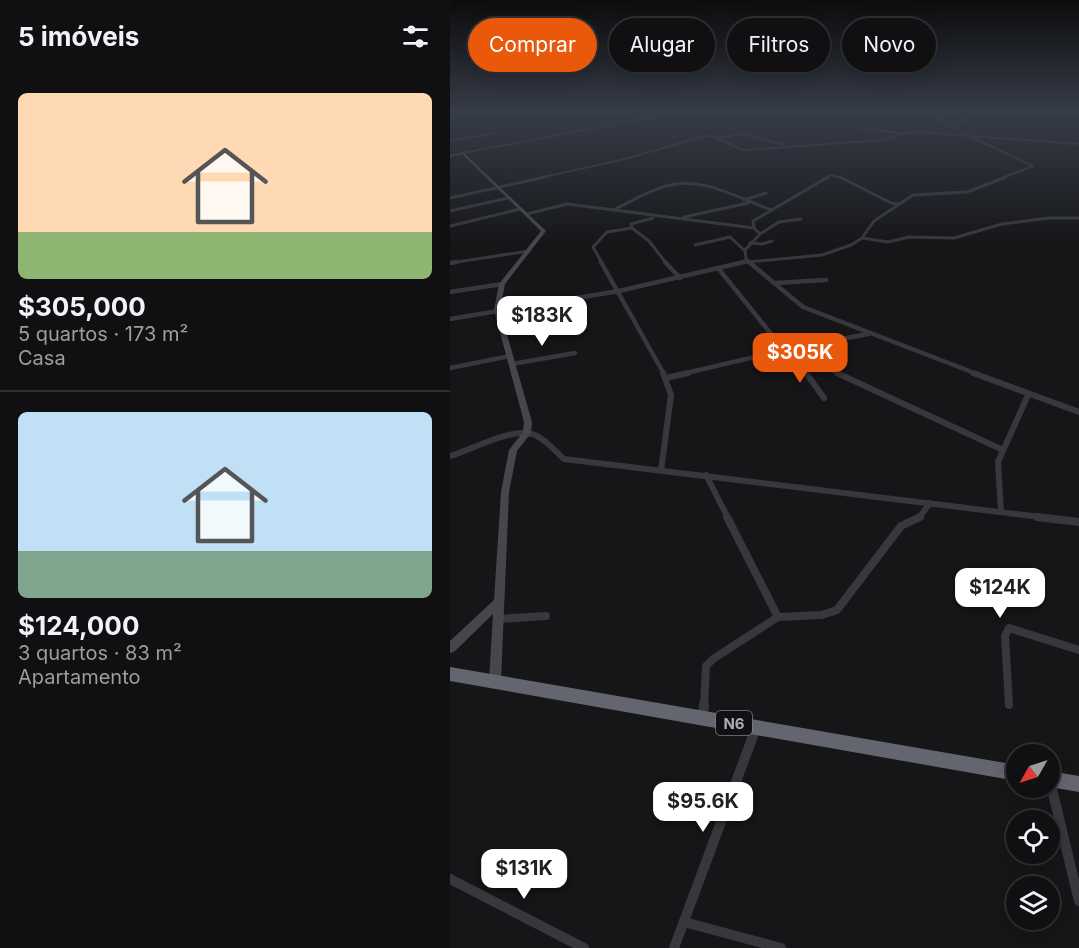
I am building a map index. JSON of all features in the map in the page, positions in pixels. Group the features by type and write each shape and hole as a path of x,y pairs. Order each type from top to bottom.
{"highway":[{"name":"N6","path":"450,674 1006,771"},
{"path":"1060,781 1079,784"}],"street":[{"path":"466,156 544,231 502,284 497,310 528,422 527,433 513,450 505,492 495,681"},
{"path":"450,198 634,156"},
{"path":"450,319 619,291 748,261 822,255 851,245 862,238 874,221 913,195 967,192 1033,166 1012,156"},
{"path":"760,234 754,228 753,221 831,175 837,175 891,203 899,204"},
{"path":"614,210 661,188 682,182 725,193 772,210"},
{"path":"675,219 710,213 766,193"},
{"path":"450,211 508,198"},
{"path":"450,226 567,204 754,228"},
{"path":"632,228 631,224 657,217"},
{"path":"862,238 888,242 909,237 954,238 1002,224 1048,218 1079,218"},
{"path":"744,250 760,234 779,222 801,219"},
{"path":"661,471 671,396 666,378 594,247 607,232 632,228 649,241 659,256 680,278"},
{"path":"695,245 730,237 744,250 748,261 803,307 1028,395 1079,412"},
{"path":"750,243 762,244 772,241"},
{"path":"450,263 529,251"},
{"path":"718,268 782,351 851,378 948,426 1003,450"},
{"path":"775,284 801,280 817,282 826,280"},
{"path":"450,292 502,284"},
{"path":"666,378 868,334"},
{"path":"450,368 575,353"},
{"path":"794,357 824,398"},
{"path":"1001,512 998,462 1028,395"},
{"path":"451,454 527,433 536,436 564,459 1079,522"},
{"path":"706,475 778,617"},
{"path":"703,718 706,666 713,659 778,617 822,615 837,610 883,547 904,523 918,519 930,503"},
{"path":"450,648 499,603"},
{"path":"498,619 546,616"},
{"path":"1009,705 1005,636 1009,628 1079,650"},
{"path":"674,948 756,728"},
{"path":"1054,798 1079,901"},
{"path":"450,879 584,948"},
{"path":"684,922 781,948"}]}
